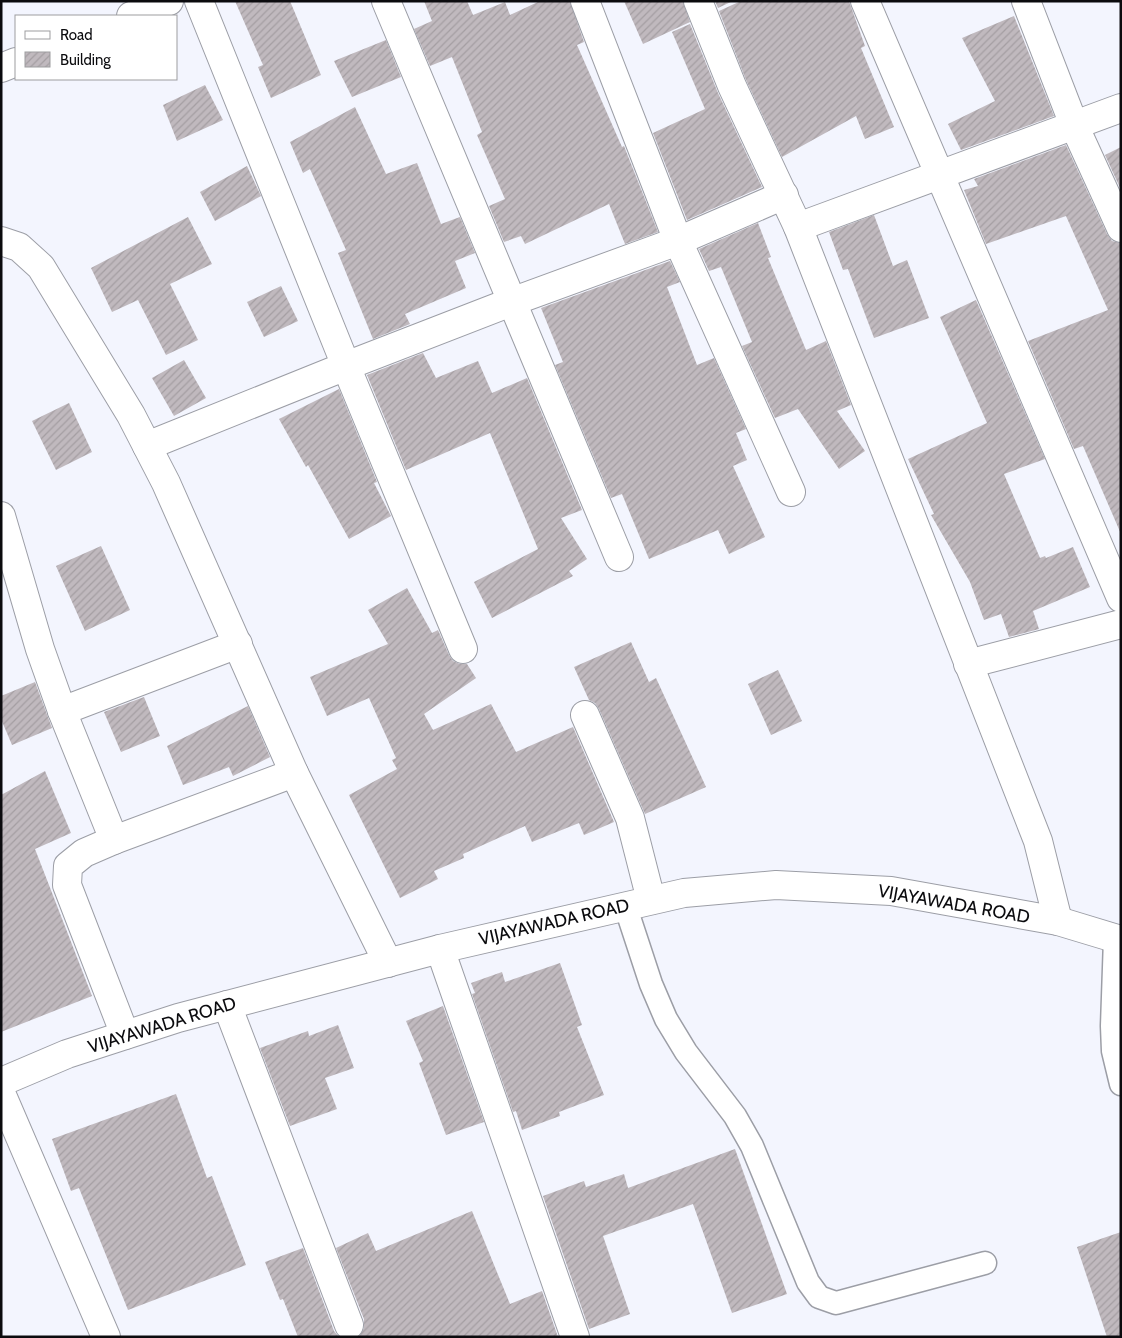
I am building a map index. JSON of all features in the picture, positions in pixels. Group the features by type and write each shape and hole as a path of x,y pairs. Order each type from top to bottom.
{"street":[{"path":"134,15 169,1"},
{"path":"199,1 346,366 463,649"},
{"path":"386,1 619,557"},
{"path":"585,1 678,241 791,492"},
{"path":"698,1 732,86 798,227 1038,841 1058,921"},
{"path":"865,1 1121,598"},
{"path":"1026,1 1074,125 1121,228"},
{"path":"1,68 15,62"},
{"path":"798,227 1121,108"},
{"path":"148,446 511,302 678,241 784,195"},
{"path":"1,241 19,247 41,267 99,360 148,446 294,773 388,963"},
{"path":"1,516 40,649 62,711 114,840"},
{"path":"968,664 1121,624"},
{"path":"62,711 238,644"},
{"path":"585,715 630,818 638,903"},
{"path":"125,1035 68,885 68,866 84,853 114,840 294,773"},
{"name":"VIJAYAWADA ROAD","path":"1,1082 67,1054 178,1018 440,949 684,893 776,885 891,891 1058,921 1118,939"},
{"path":"440,949 575,1337"},
{"path":"227,1006 349,1325"},
{"path":"1,1093 106,1337"}],"lane":[{"path":"638,903 651,984 666,1019 686,1052 735,1116 752,1146 808,1282 819,1297 836,1304 985,1263"},
{"path":"1118,939 1112,1026 1113,1051 1121,1084"}],"building":[{"path":"235,1 290,1 321,75 271,98 258,67 263,65"},
{"path":"424,1 467,1 473,15 505,2 510,15 540,1 570,1 584,42 577,45 622,147 624,146 658,232 625,244 609,204 525,244 521,236 504,242 489,206 505,199 477,135 482,132 452,57 430,66 414,29 432,21"},
{"path":"624,1 683,1 690,22 643,44"},
{"path":"715,1 733,1 718,8"},
{"path":"741,1 849,1 865,46 861,48 894,127 865,139 856,116 782,157 746,80 719,11"},
{"path":"1014,16 1054,116 961,150 948,124 995,101 962,38"},
{"path":"690,24 718,93 762,187 687,220 653,133 705,109 672,32"},
{"path":"386,40 401,77 352,97 334,61"},
{"path":"205,85 223,120 177,141 163,105"},
{"path":"355,107 386,174 417,163 441,224 460,217 475,253 455,261 466,288 405,314 410,324 373,339 338,253 346,250 310,169 303,173 290,142"},
{"path":"1066,145 1107,234 1112,241 1121,243 1121,534 1083,446 1074,449 1028,341 1108,310 1066,216 986,244 964,190 978,186 974,179"},
{"path":"1121,147 1121,190 1105,155"},
{"path":"247,166 261,196 215,221 200,192"},
{"path":"874,215 893,266 907,260 929,318 874,338 848,269 843,270 829,232"},
{"path":"188,217 212,264 170,284 198,340 166,355 138,300 112,312 91,268"},
{"path":"758,223 771,257 768,258 806,350 826,341 851,405 837,411 865,451 839,469 798,409 775,418 742,346 752,342 721,267 709,271 699,249"},
{"path":"670,261 680,282 667,287 697,365 714,358 746,429 736,433 747,460 733,466 765,537 729,554 718,530 649,559 622,494 611,498 555,365 563,362 541,308"},
{"path":"281,286 298,321 264,337 247,302"},
{"path":"976,300 1045,459 1004,474 1040,558 1045,556 1046,558 1073,547 1090,587 1033,611 1039,629 1009,637 1001,614 984,620 970,582 931,515 934,514 908,459 987,423 940,317"},
{"path":"423,353 436,378 478,361 492,393 527,378 582,510 561,518 587,559 569,571 573,576 492,618 474,582 538,549 490,433 406,470 367,375"},
{"path":"184,360 206,398 174,416 152,378"},
{"path":"339,389 377,482 374,483 391,516 349,539 308,465 306,467 279,419"},
{"path":"69,403 92,452 56,470 32,421"},
{"path":"101,546 130,610 85,631 56,566"},
{"path":"407,588 432,633 438,630 453,661 467,664 476,678 424,714 433,730 491,704 516,752 573,727 614,822 584,835 579,823 532,842 525,826 463,854 464,858 434,871 438,879 400,898 349,795 397,769 392,760 396,758 369,698 327,716 310,677 388,644 368,610"},
{"path":"631,642 649,682 656,678 706,787 645,814 599,709 595,703 589,700 574,667"},
{"path":"778,670 802,721 771,735 748,684"},
{"path":"35,682 52,728 12,745 1,719 1,696"},
{"path":"144,697 160,736 121,752 104,712"},
{"path":"248,706 270,757 233,776 229,767 183,785 167,746"},
{"path":"45,771 71,833 35,849 92,996 1,1032 1,795"},
{"path":"560,963 582,1025 577,1027 604,1095 559,1112 560,1116 522,1130 516,1111 513,1112 472,994 475,993 471,983 502,972 505,982"},
{"path":"443,1006 484,1122 446,1135 419,1063 423,1061 406,1021"},
{"path":"338,1025 354,1068 325,1078 337,1109 290,1126 260,1048 308,1031 309,1036"},
{"path":"176,1094 207,1178 212,1176 246,1265 128,1310 79,1188 71,1191 52,1139"},
{"path":"735,1149 787,1294 732,1313 693,1204 603,1236 630,1314 589,1329 543,1196 584,1181 586,1187 624,1174 628,1188"},
{"path":"472,1211 510,1304 542,1291 558,1337 359,1337 364,1328 364,1319 336,1248 368,1233 376,1251"},
{"path":"1121,1232 1121,1337 1107,1337 1077,1247"},
{"path":"303,1248 334,1331 339,1337 298,1337 283,1299 280,1300 265,1262"}]}
